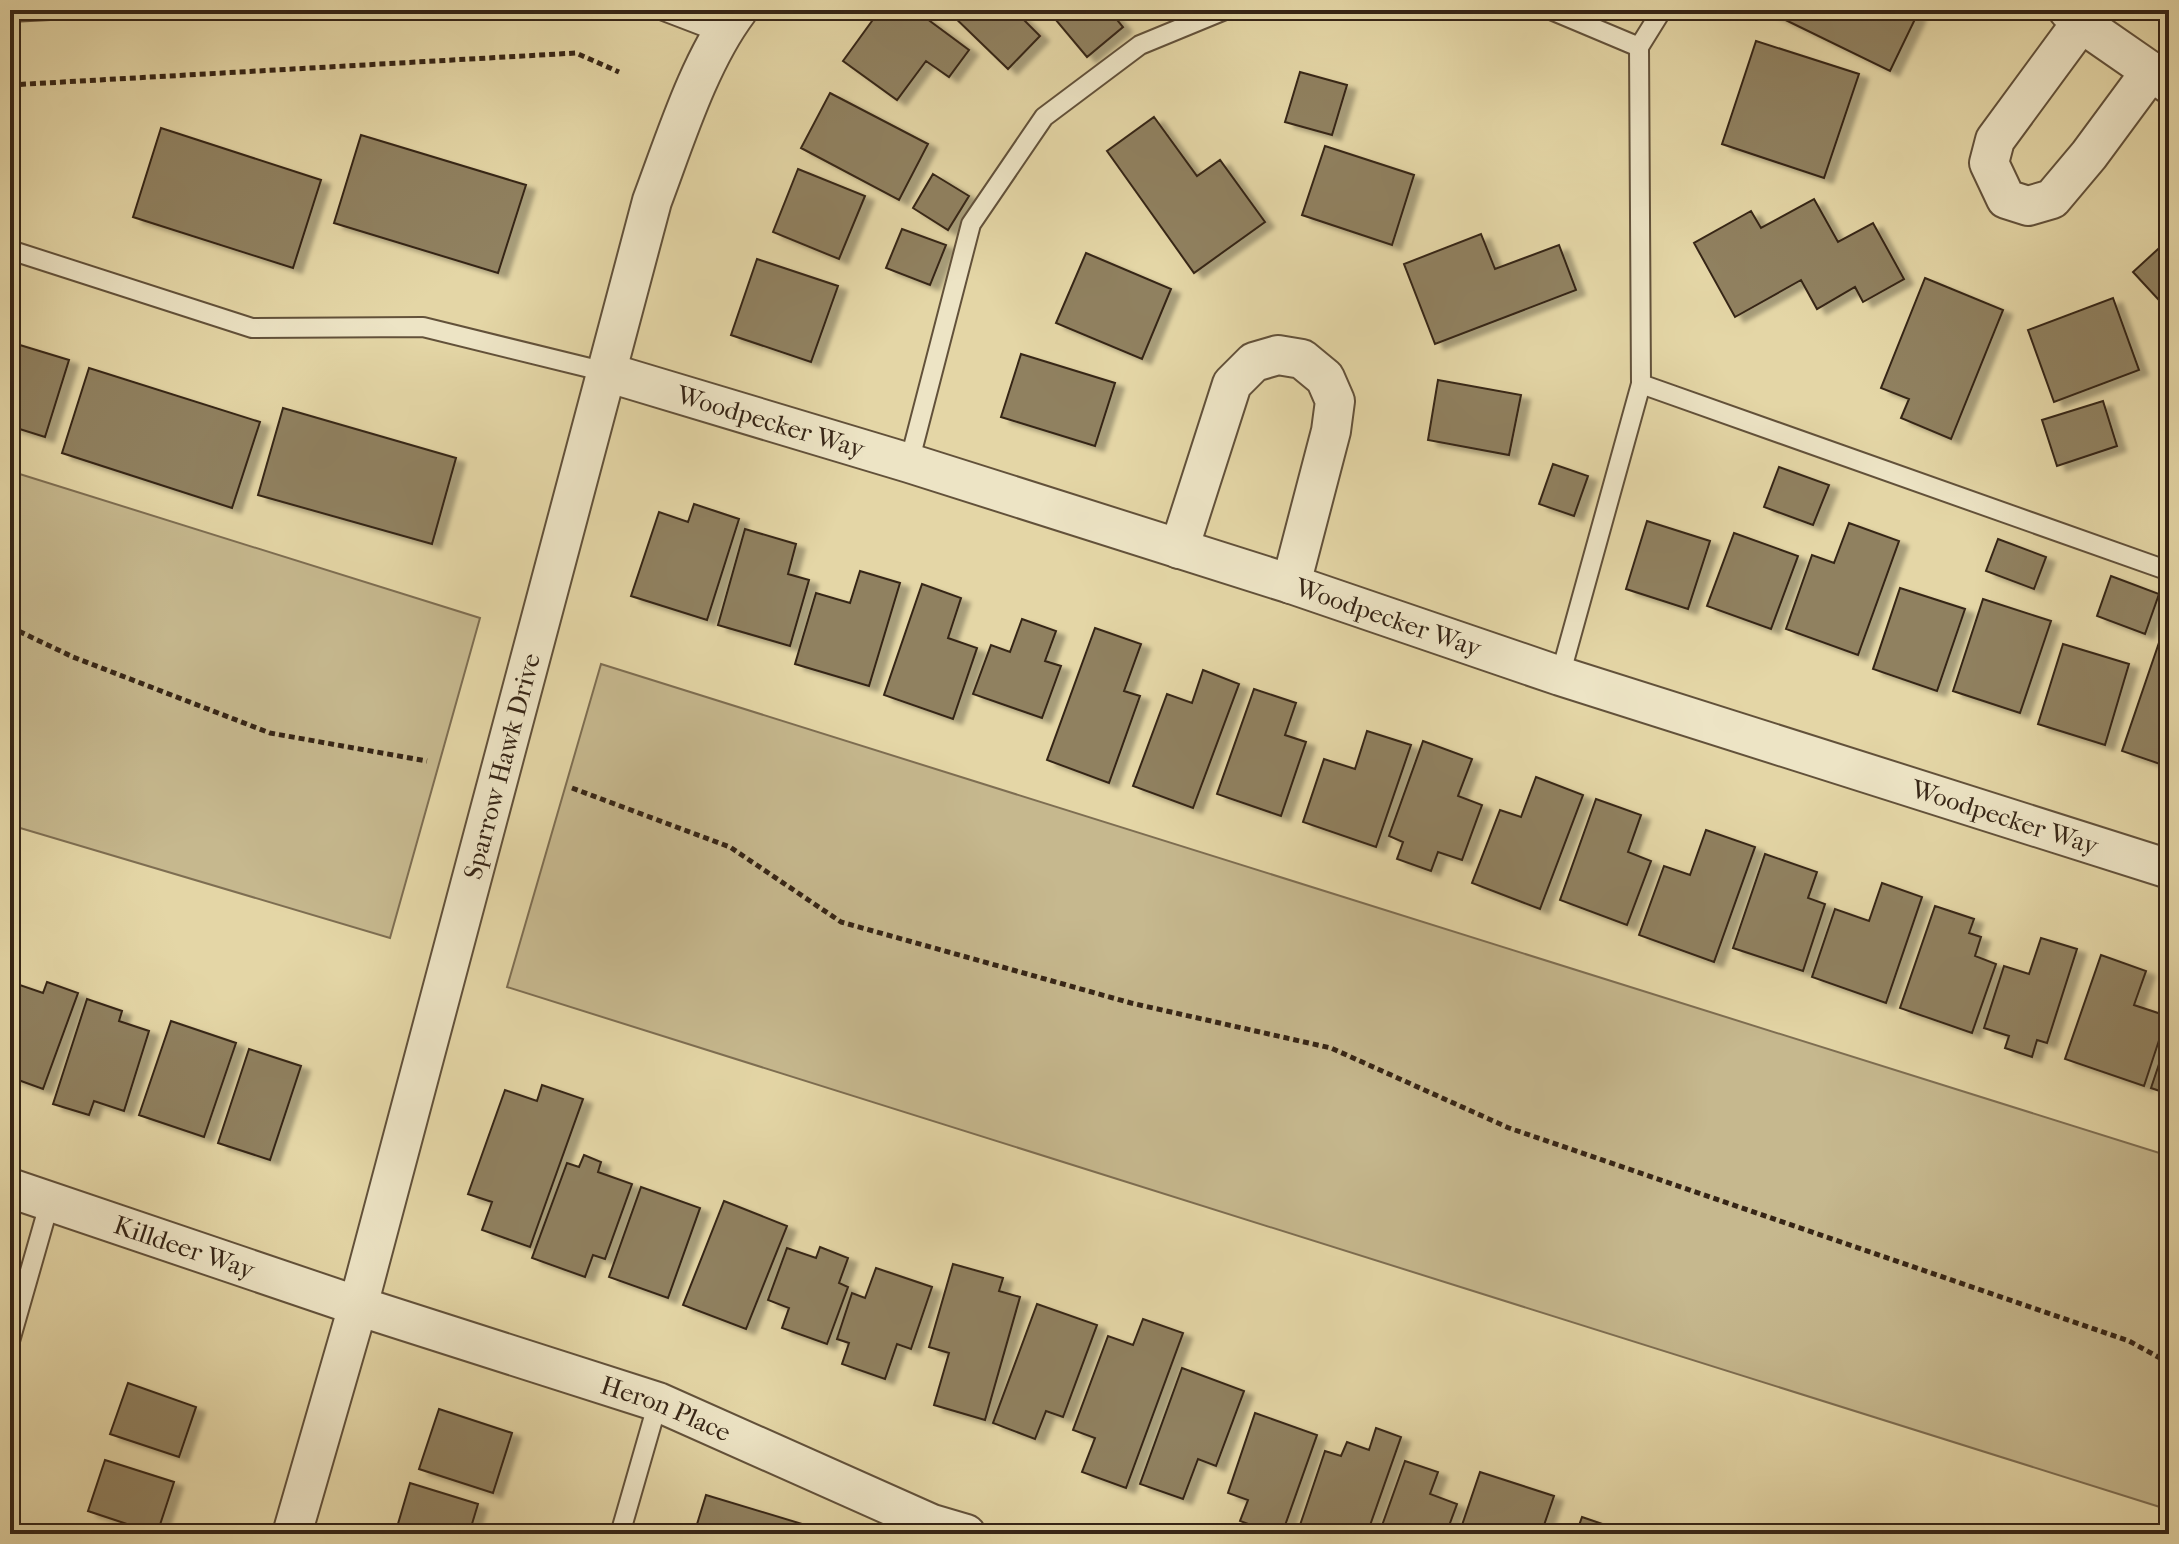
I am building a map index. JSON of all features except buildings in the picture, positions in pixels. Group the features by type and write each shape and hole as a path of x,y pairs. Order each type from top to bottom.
{"street":[{"path":"2074,17 2160,78 2052,199 2028,206 2006,199 1989,163 1995,140 2074,17"},
{"name":"Sparrow Hawk Drive","path":"292,1534 358,1306 652,201 682,120 729,22"},
{"path":"1179,549 1232,384 1254,362 1278,355 1302,359 1325,378 1335,401 1331,431 1291,584"},
{"name":"Woodpecker Way","path":"606,372 909,463 1291,584 1560,676 2169,869"},
{"name":"Killdeer Way","path":"10,1188 358,1306"},
{"name":"Heron Place","path":"358,1306 658,1402 942,1531"}],"lane":[{"path":"10,12 50,10"},
{"path":"661,10 729,22"},
{"path":"909,463 971,224 1044,117 1140,45 1225,10"},
{"path":"1551,10 1639,47"},
{"path":"1560,676 1641,384 1639,47 1662,10"},
{"path":"10,250 252,328 423,327 606,372"},
{"path":"1641,384 2169,571"},
{"path":"10,1341 50,1201"},
{"path":"620,1534 658,1402"}],"path":[{"path":"10,85 576,53 619,72"},
{"path":"10,627 73,657 270,733 427,761"},
{"path":"572,788 730,847 841,922 1131,1003 1331,1048 1509,1128 2129,1341 2169,1363"}],"shaded area":[{"path":"10,471 480,618 390,938 10,825"},
{"path":"601,664 2169,1156 2169,1534 2156,1534 2163,1508 507,987"}]}
